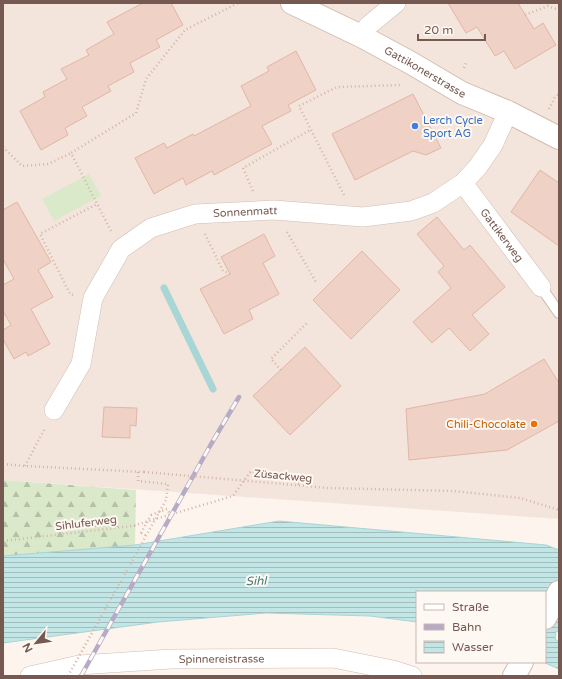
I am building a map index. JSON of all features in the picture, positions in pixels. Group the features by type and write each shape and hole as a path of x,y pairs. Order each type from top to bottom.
{"main road":[{"name":"Gattikonerstrasse","path":"292,3 363,37 462,93 508,112 559,138"},
{"path":"546,616 559,592"},
{"path":"514,676 521,663"}],"street":[{"path":"363,37 368,26 396,3"},
{"name":"Sonnenmatt","path":"54,410 81,364 93,298 121,250 151,228 195,214 274,210 363,216 411,211 433,203 463,183 477,168 493,144 508,112"},
{"name":"Gattikerweg","path":"463,183 541,287"},
{"name":"Spinnereistrasse","path":"30,676 79,665 171,659 333,658 388,673 412,676"}],"lane":[{"path":"541,287 559,313"}],"path":[{"path":"3,147 22,166 48,164 71,153 136,113 146,79 185,30 238,3"},
{"path":"525,16 548,6 559,10"},
{"path":"464,68 466,63"},
{"path":"339,186 299,106 337,87 401,85 404,78"},
{"path":"548,111 555,97 559,94"},
{"path":"255,197 243,168 310,130"},
{"path":"71,153 114,237"},
{"path":"77,296 70,294 40,234 97,204"},
{"path":"274,210 316,282"},
{"path":"195,214 223,270 230,274"},
{"path":"281,370 271,359 308,322"},
{"path":"25,466 54,410"},
{"name":"Züsackweg","path":"3,464 144,472 328,488 453,492 520,498 559,510"},
{"path":"68,676 166,500 168,484 138,481 138,472"},
{"path":"147,536 141,533 151,515 167,509 170,514 233,496 252,472 284,474 300,485"},
{"name":"Sihluferweg","path":"3,541 132,526 170,514"}],"shaded area":[{"path":"3,3 559,3 559,519 3,480"}],"green space":[{"path":"89,174 101,196 54,221 42,199"},
{"path":"3,480 136,490 135,545 3,556"}],"water":[{"name":"Sihl","path":"279,521 546,545 559,550 559,632 556,631 555,639 559,642 559,669 545,663 546,591 416,591 416,622 370,616 266,613 158,622 3,643 3,556 135,545"}],"building":[{"path":"143,3 171,3 183,25 156,40 160,47 130,63 134,72 108,86 111,91 82,107 87,116 65,128 68,135 41,150 20,111 45,97 43,92 67,79 61,69 89,55 86,50 114,34 107,22"},
{"path":"448,3 518,3 534,29 543,23 556,45 515,69 504,51 495,56 477,27 466,33"},
{"path":"296,51 316,90 288,105 291,111 262,126 272,144 214,175 212,171 186,185 183,178 154,194 135,158 164,143 167,148 193,134 194,136 251,106 241,86 269,71 267,67"},
{"path":"413,94 441,148 426,155 413,151 355,180 332,134"},
{"path":"540,170 559,183 559,246 511,212"},
{"path":"17,202 51,262 38,270 53,297 31,309 50,344 28,356 26,352 14,359 3,339 3,330 11,325 3,311 3,285 14,279 3,259 3,210"},
{"path":"437,217 464,250 470,245 505,287 472,315 489,334 470,351 449,328 432,343 413,322 451,288 438,272 444,266 417,234"},
{"path":"264,234 275,256 263,263 279,294 249,310 253,319 224,334 200,289 230,274 221,257"},
{"path":"362,251 400,290 351,339 313,300"},
{"path":"305,347 341,386 290,435 253,396"},
{"path":"544,359 559,383 559,421 507,450 409,460 406,409 485,394"},
{"path":"104,407 137,408 136,426 130,425 130,438 102,437"}],"waterway":[{"path":"164,288 213,389"}],"railway":[{"path":"81,676 239,397"}],"place":[{"name":"Lerch Cycle Sport AG","path":"415,126"},
{"name":"Chili-Chocolate","path":"534,424"}]}
